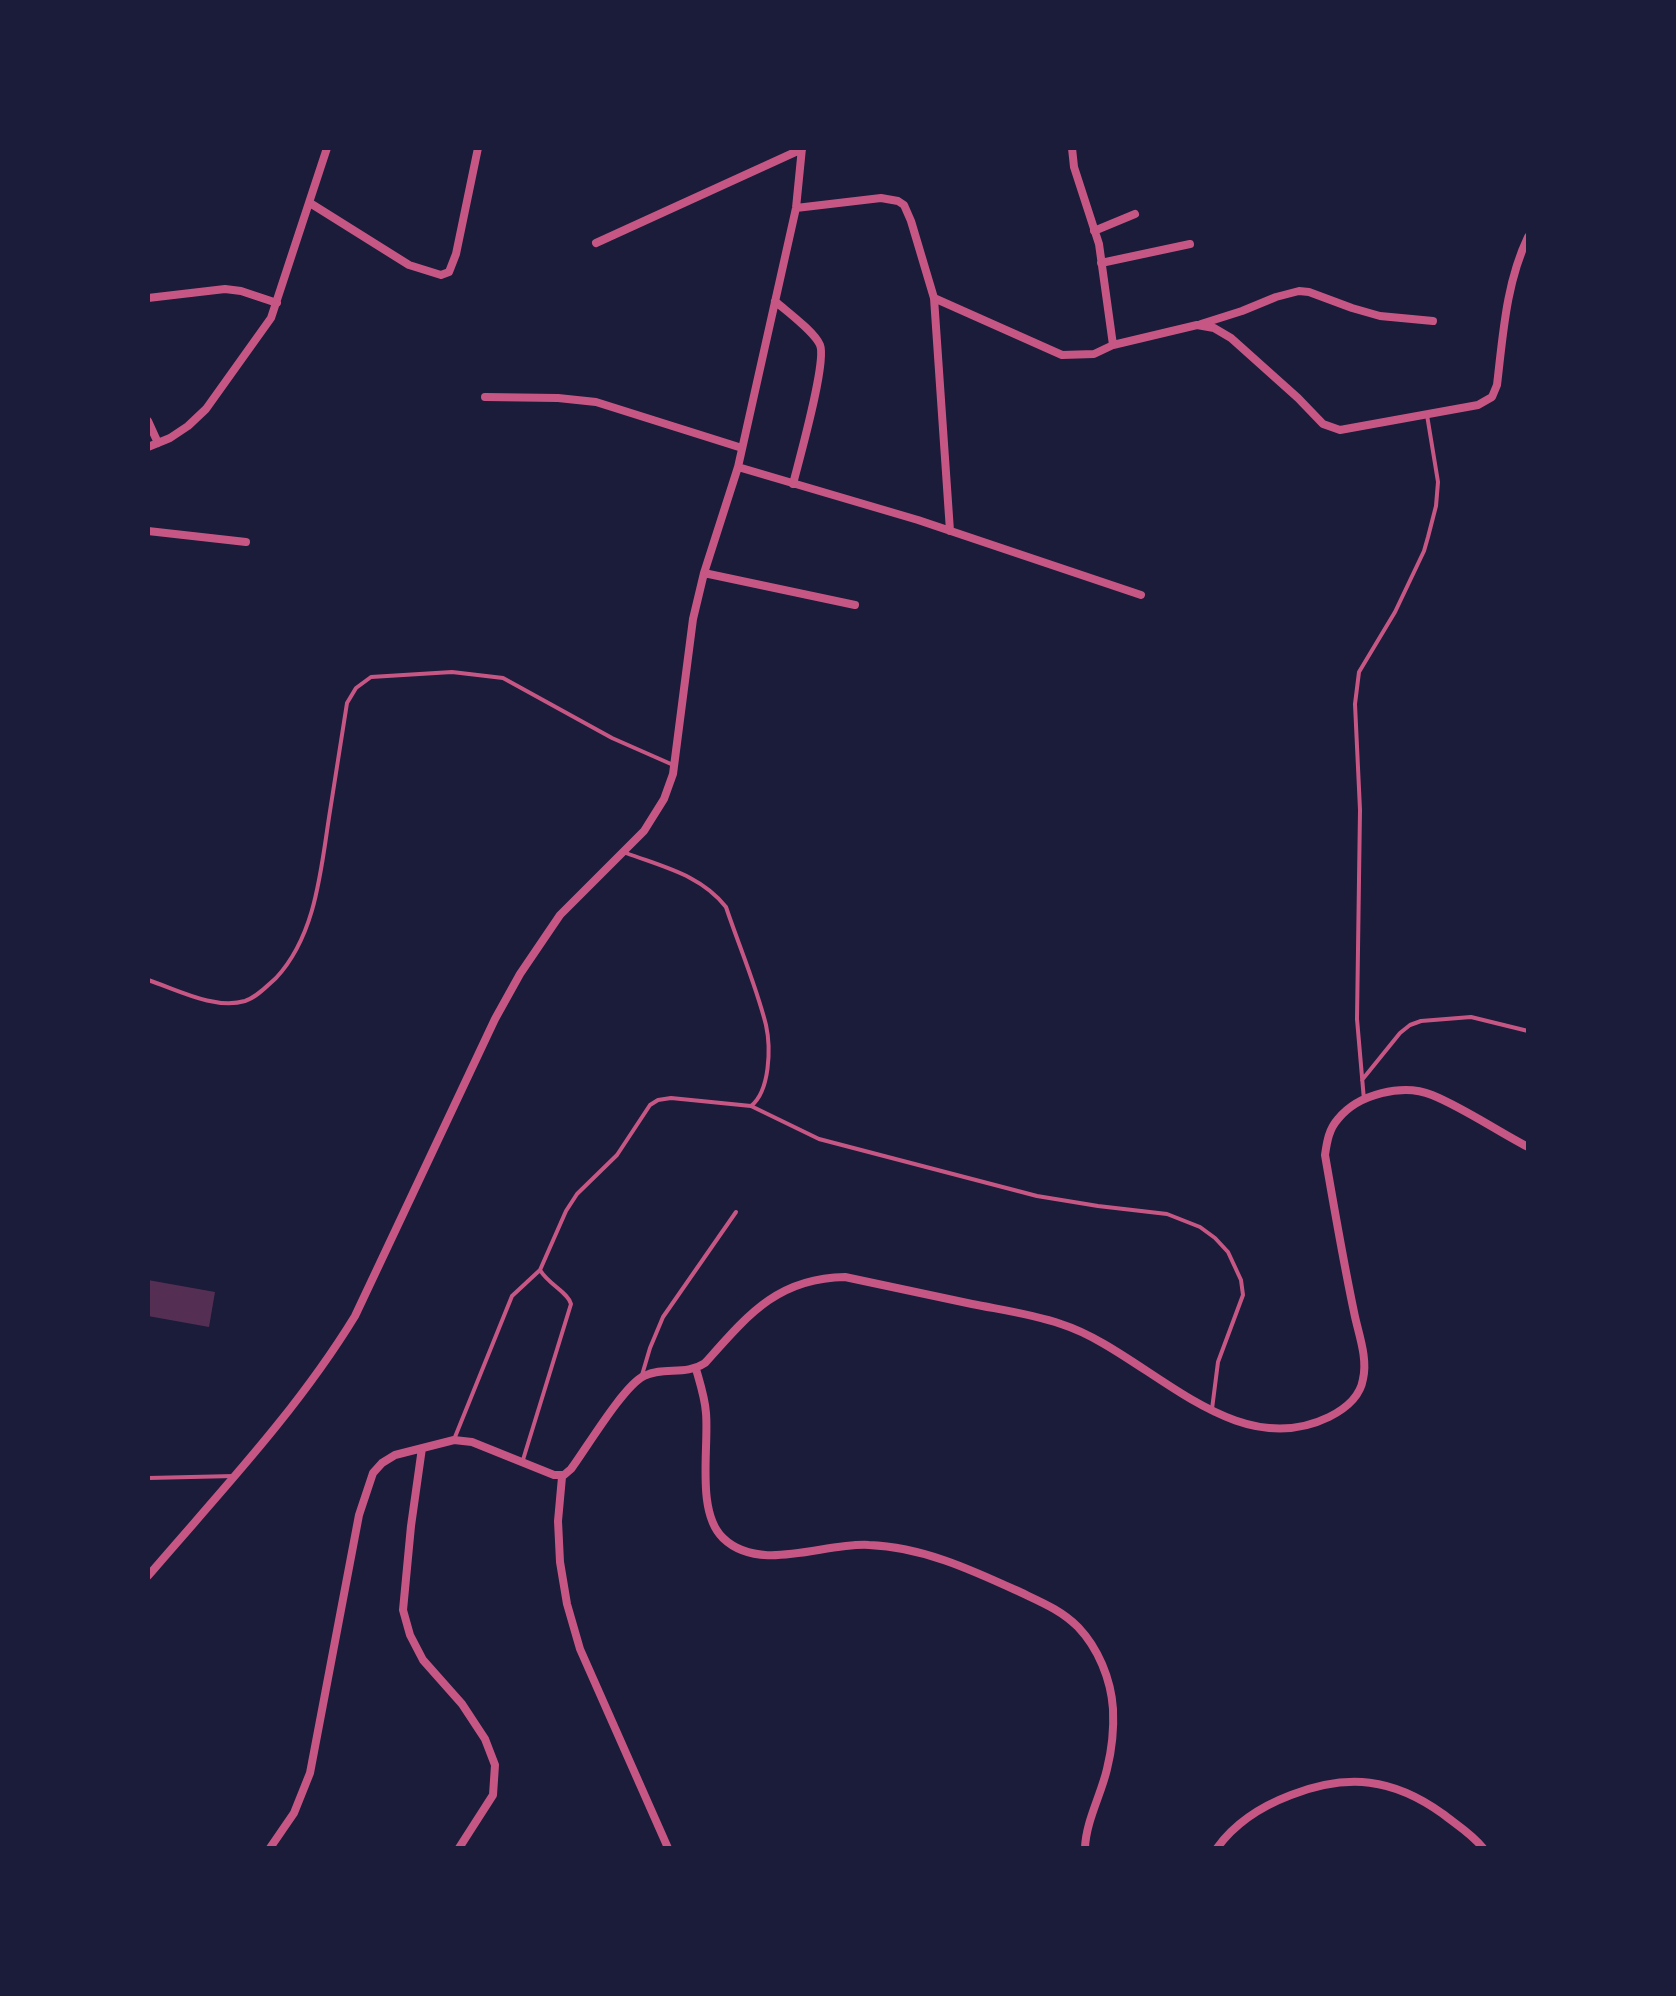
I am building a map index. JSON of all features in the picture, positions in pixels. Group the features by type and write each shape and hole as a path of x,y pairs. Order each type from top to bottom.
{"street":[{"path":"148,447 170,438 206,409 272,318 328,148"},
{"path":"310,203 409,266 440,276 449,272 456,254 478,148"},
{"path":"148,1576 298,1401 330,1357 355,1316 520,974 560,916 644,832 664,799 675,766 693,619 738,467 796,208 802,148"},
{"path":"596,243 802,148"},
{"path":"1072,148 1102,264 1113,345"},
{"path":"796,208 881,198 904,205 934,298 950,531"},
{"path":"1094,231 1135,214"},
{"path":"1197,325 1214,328 1231,338 1323,424 1340,430 1478,405 1492,398 1497,385 1508,297 1528,237"},
{"path":"1102,264 1190,244"},
{"path":"148,298 225,289 277,302"},
{"path":"934,298 1062,355 1094,354 1113,345 1197,325 1299,291 1380,316 1433,321"},
{"path":"775,301 821,348 820,368 793,484"},
{"path":"485,396 596,402 742,448"},
{"path":"148,420 158,443"},
{"path":"738,467 950,531 1141,595"},
{"path":"148,530 246,542"},
{"path":"704,573 855,605"},
{"path":"554,1475 564,1475 572,1469 642,1376 696,1369 760,1304 799,1283 822,1277 846,1276 1063,1324 1087,1334 1212,1411 1256,1426 1298,1428 1316,1424 1343,1410 1358,1395 1364,1379 1324,1154 1338,1118 1380,1093 1429,1093 1528,1147"},
{"path":"696,1369 706,1410 707,1500 712,1522 723,1539 743,1550 769,1556 864,1544 907,1549 979,1573 1060,1611 1079,1628 1108,1676 1113,1706 1113,1741 1085,1848"},
{"path":"270,1848 294,1813 310,1773 359,1515 374,1472 394,1455 454,1440 472,1442 562,1477 558,1521 567,1604 580,1649 668,1848"},
{"path":"422,1448 403,1610 410,1636 423,1660 462,1704 485,1738 494,1765 493,1796 459,1848"},
{"path":"1217,1848 1269,1804 1308,1788 1353,1780 1382,1783 1408,1792 1473,1836 1484,1848"}],"lane":[{"path":"1364,1100 1358,1020 1360,810 1355,704 1359,672 1424,551 1436,506 1438,482 1426,415"},
{"path":"148,980 224,1002 246,1000 285,968 309,921 318,888 347,703 356,688 371,677 452,672 503,678 612,738 675,766"},
{"path":"622,852 699,880 726,906 766,1028 765,1082 758,1101 751,1106"},
{"path":"1362,1080 1400,1033 1421,1021 1472,1017 1528,1031"},
{"path":"454,1440 512,1296 540,1270 566,1210 617,1155 650,1104 670,1098 751,1106 819,1139 1037,1196 1167,1214 1200,1228 1228,1252 1238,1270 1243,1296 1218,1362 1212,1411"},
{"path":"642,1376 663,1317 736,1212"},
{"path":"522,1462 571,1304 567,1295 546,1280 540,1270"},
{"path":"148,1478 234,1476"}],"building":[{"path":"148,1280 215,1292 209,1327 148,1316"}]}
